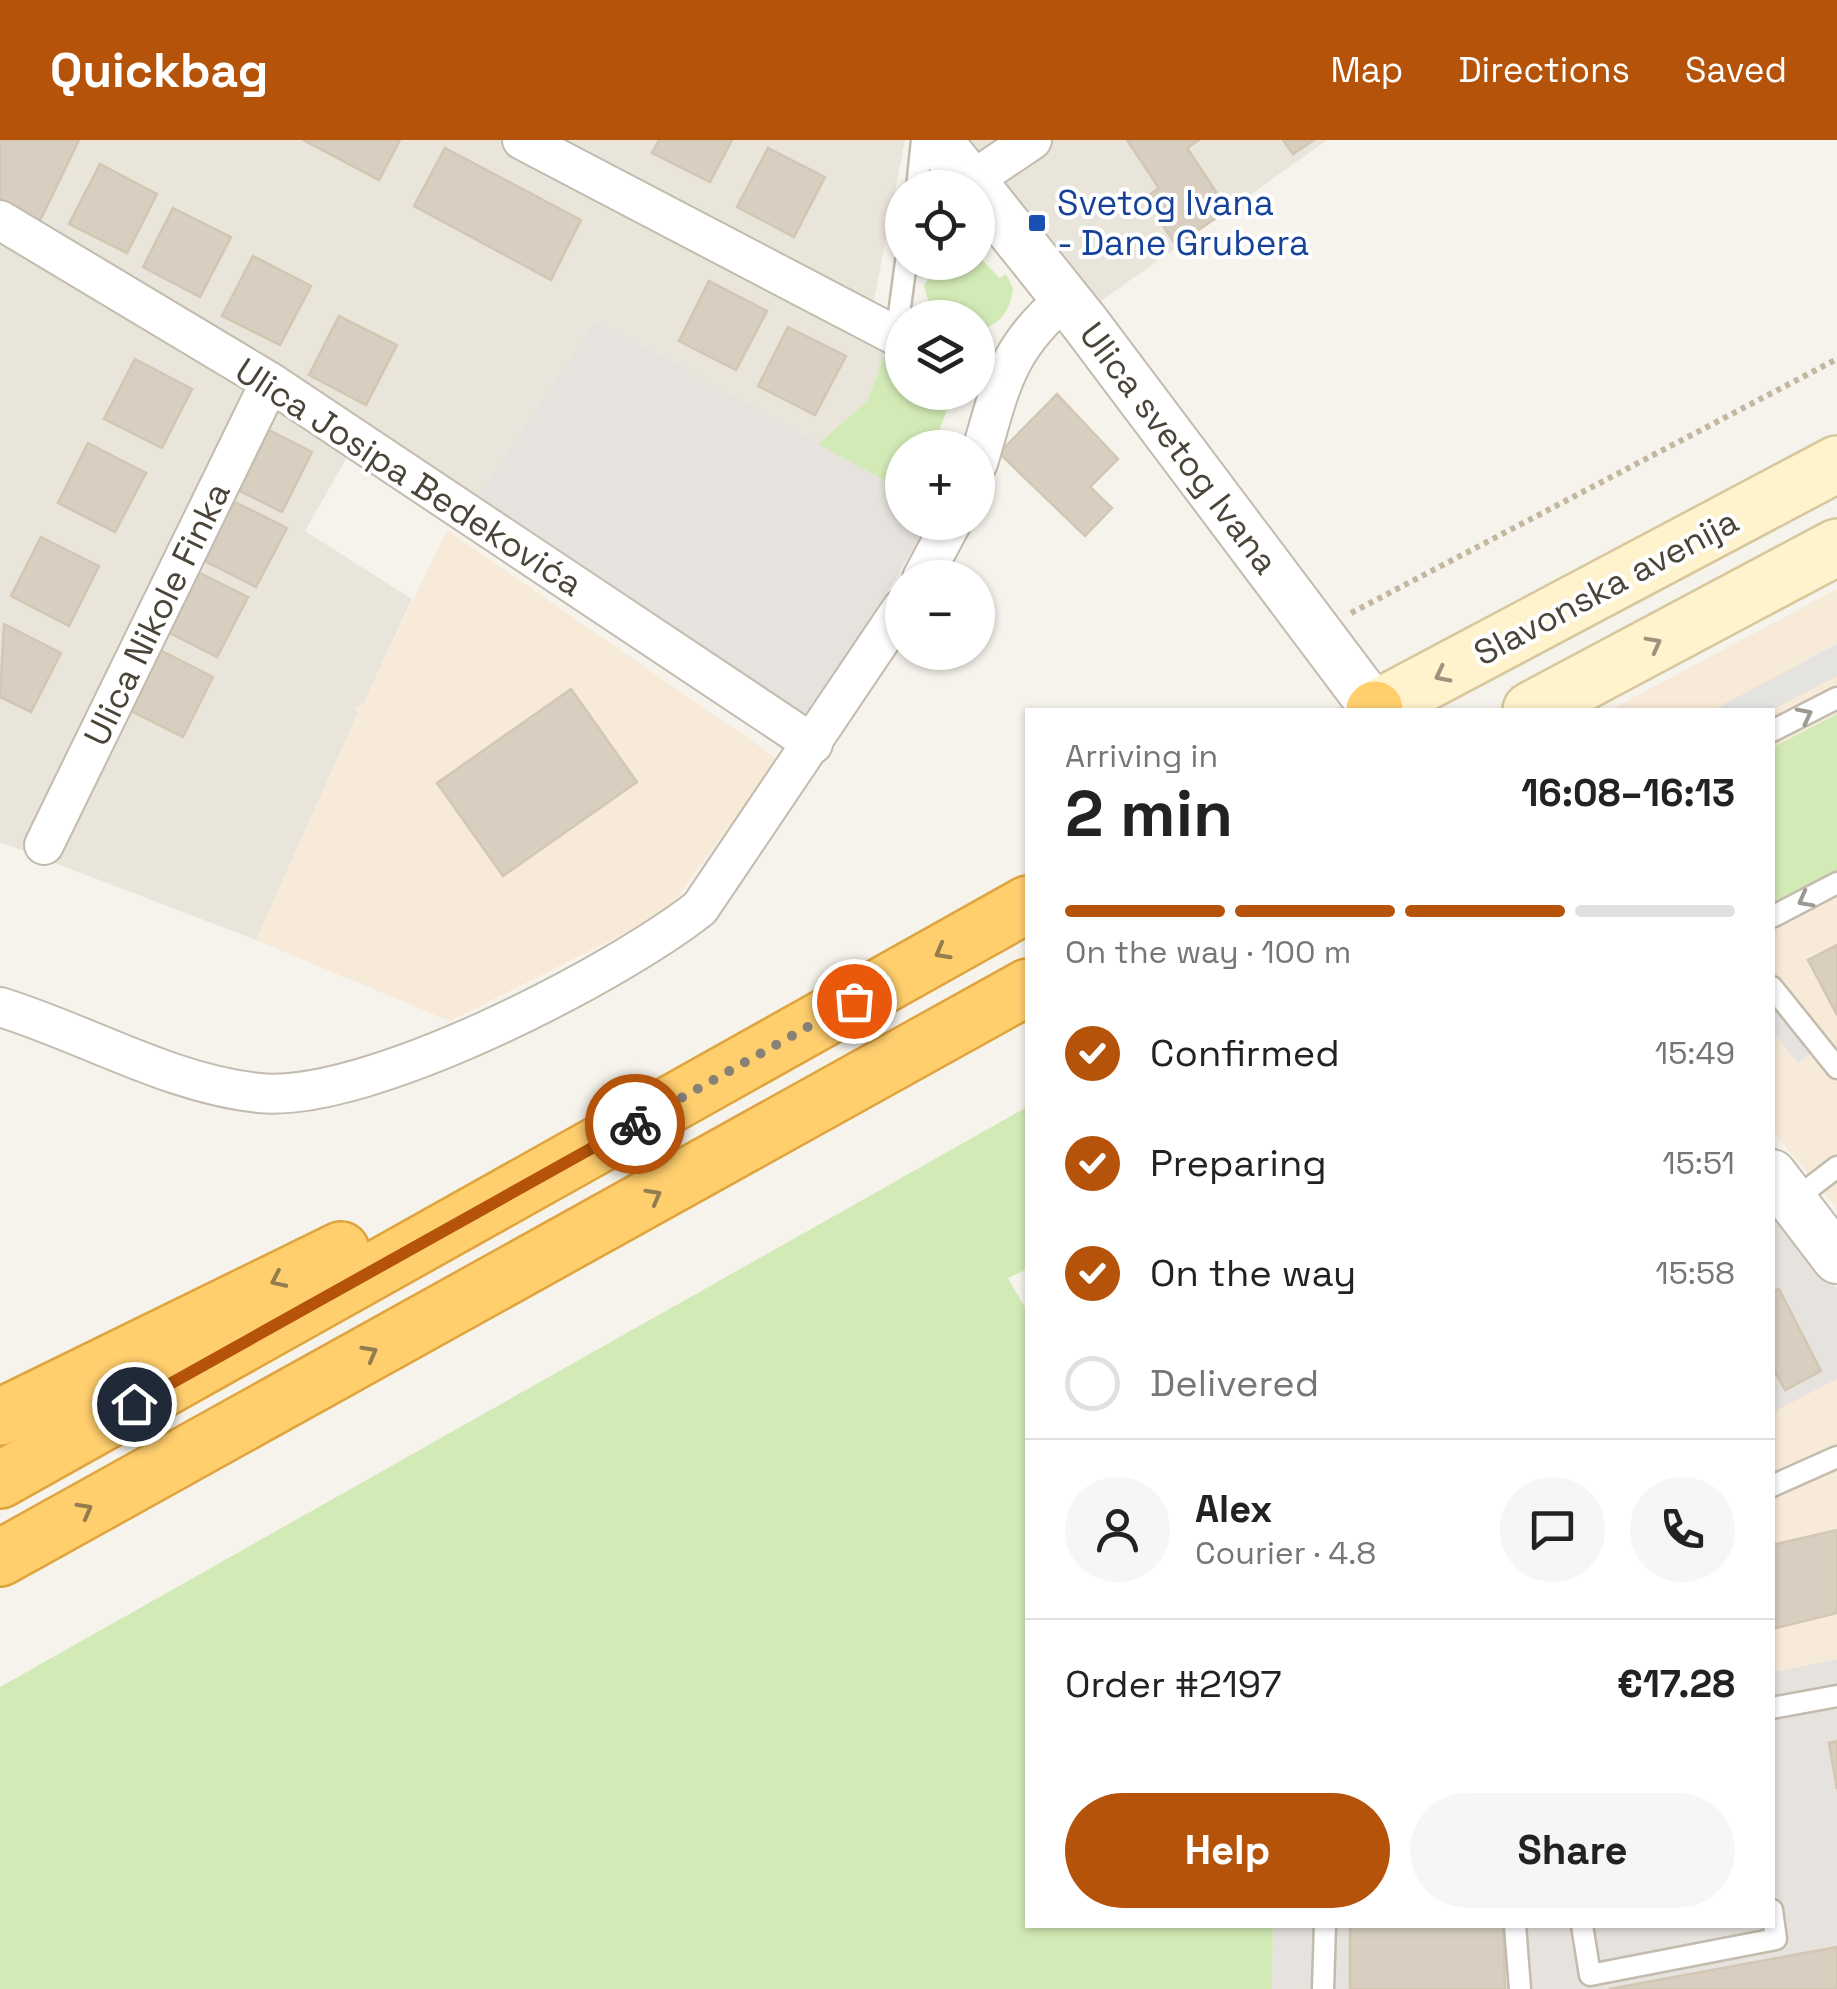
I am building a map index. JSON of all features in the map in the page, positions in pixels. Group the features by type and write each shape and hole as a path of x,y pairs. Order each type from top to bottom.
{"highway":[{"path":"0,1480 1025,906"},
{"path":"0,1558 1025,989"},
{"path":"0,1417 353,1244 437,1234"}],"main road":[{"name":"Slavonska avenija","path":"1379,708 1837,464"},
{"name":"Slavonska avenija","path":"1552,703 1837,546"}],"street":[{"path":"522,140 885,331"},
{"name":"Ulica svetog Ivana","path":"937,140 962,170"},
{"path":"995,170 1032,140"},
{"name":"Ulica Josipa Bedekovića","path":"0,220 270,382 812,744"},
{"name":"Ulica svetog Ivana","path":"995,220 1006,239 1065,299 1373,708"},
{"path":"995,370 1065,299"},
{"name":"Ulica Nikole Finka","path":"44,845 270,382"},
{"path":"0,1007 58,1025 174,1071 256,1093 293,1094 381,1073 456,1043 660,940 700,908 885,634"},
{"path":"1778,1182 1837,1259"}],"lane":[{"path":"919,170 922,140"},
{"path":"1775,729 1837,698"},
{"path":"1775,915 1837,883"},
{"path":"1775,991 1837,1068"},
{"path":"1778,1182 1837,1167"},
{"path":"1775,1485 1837,1457"},
{"path":"1775,1707 1837,1696"},
{"path":"1323,1989 1325,1928"},
{"path":"1515,1928 1520,1989"},
{"path":"1582,1928 1590,1975 1776,1939 1774,1928"}],"path":[{"path":"1345,616 1837,359"}],"shaded area":[{"path":"0,140 905,140 899,170 885,170 885,243 866,341 885,353 868,400 818,444 596,320 472,504 363,429 305,531 412,599 363,705 356,707 358,713 256,940 0,842"},
{"path":"965,140 1327,140 1094,306 995,179 995,170 988,170"},
{"path":"596,320 885,481 885,540 919,540 907,560 885,560 885,595 815,706 800,717 472,504"},
{"path":"447,530 779,760 665,913 450,1021 256,940 358,714 355,707 363,704"},
{"path":"1837,589 1837,1208 1775,1134 1775,708 1614,708"},
{"path":"1837,644 1837,676 1775,708 1717,708"},
{"path":"1775,982 1825,1042 1798,1063 1775,1034"},
{"path":"1775,1213 1837,1288 1837,1379 1775,1411"},
{"path":"1837,1379 1837,1659 1775,1672 1775,1411"},
{"path":"1837,1659 1837,1989 1272,1989 1273,1928 1775,1928 1775,1672"}],"green space":[{"path":"995,273 1000,278 1006,274 1013,288 1010,304 995,323 995,300 928,300 924,286 927,280 995,280"},
{"path":"884,356 885,410 947,410 939,430 885,430 885,481 818,444 868,400"},
{"path":"1837,714 1837,874 1804,914 1775,915 1775,746"},
{"path":"1025,1108 1025,1270 1008,1278 1025,1308 1025,1928 1273,1928 1272,1989 0,1989 0,1687"}],"building":[{"path":"0,140 79,140 35,231 0,214"},
{"path":"303,140 400,140 379,180"},
{"path":"659,140 732,140 710,182 652,153"},
{"path":"1127,140 1199,140 1187,148 1228,210 1176,245 1145,198 1159,188"},
{"path":"1283,140 1314,140 1293,154"},
{"path":"445,148 581,220 551,280 414,206"},
{"path":"768,148 825,177 794,237 737,207"},
{"path":"100,164 157,194 127,253 69,224"},
{"path":"173,208 231,237 200,297 143,267"},
{"path":"253,256 311,286 280,345 222,316"},
{"path":"709,281 767,311 736,370 679,341"},
{"path":"339,316 397,345 366,405 309,375"},
{"path":"788,327 846,356 815,415 758,386"},
{"path":"135,359 192,389 162,448 104,419"},
{"path":"1057,394 1118,459 1090,487 1112,508 1085,536 999,453"},
{"path":"255,423 312,452 282,512 224,483"},
{"path":"88,443 146,473 115,532 58,503"},
{"path":"229,499 287,528 256,587 199,558"},
{"path":"41,537 99,566 69,626 11,596"},
{"path":"190,568 248,597 217,657 160,628"},
{"path":"4,624 61,653 31,712 0,697"},
{"path":"156,648 213,677 183,737 125,708"},
{"path":"571,689 637,782 503,876 437,783"},
{"path":"1837,945 1837,1015 1808,960"},
{"path":"1779,1289 1821,1371 1785,1390 1775,1372 1775,1291"},
{"path":"1837,1530 1837,1613 1775,1628 1775,1544"},
{"path":"1837,1741 1837,1789 1829,1743"},
{"path":"1350,1928 1503,1928 1505,1989 1350,1989"},
{"path":"1837,1947 1837,1989 1609,1989"}],"way so far":[{"path":"635,1124 854,1001"}],"place":[{"name":"Svetog Ivana - Dane Grubera","path":"1037,223"}],"route":[{"path":"134,1404 635,1124"}]}
